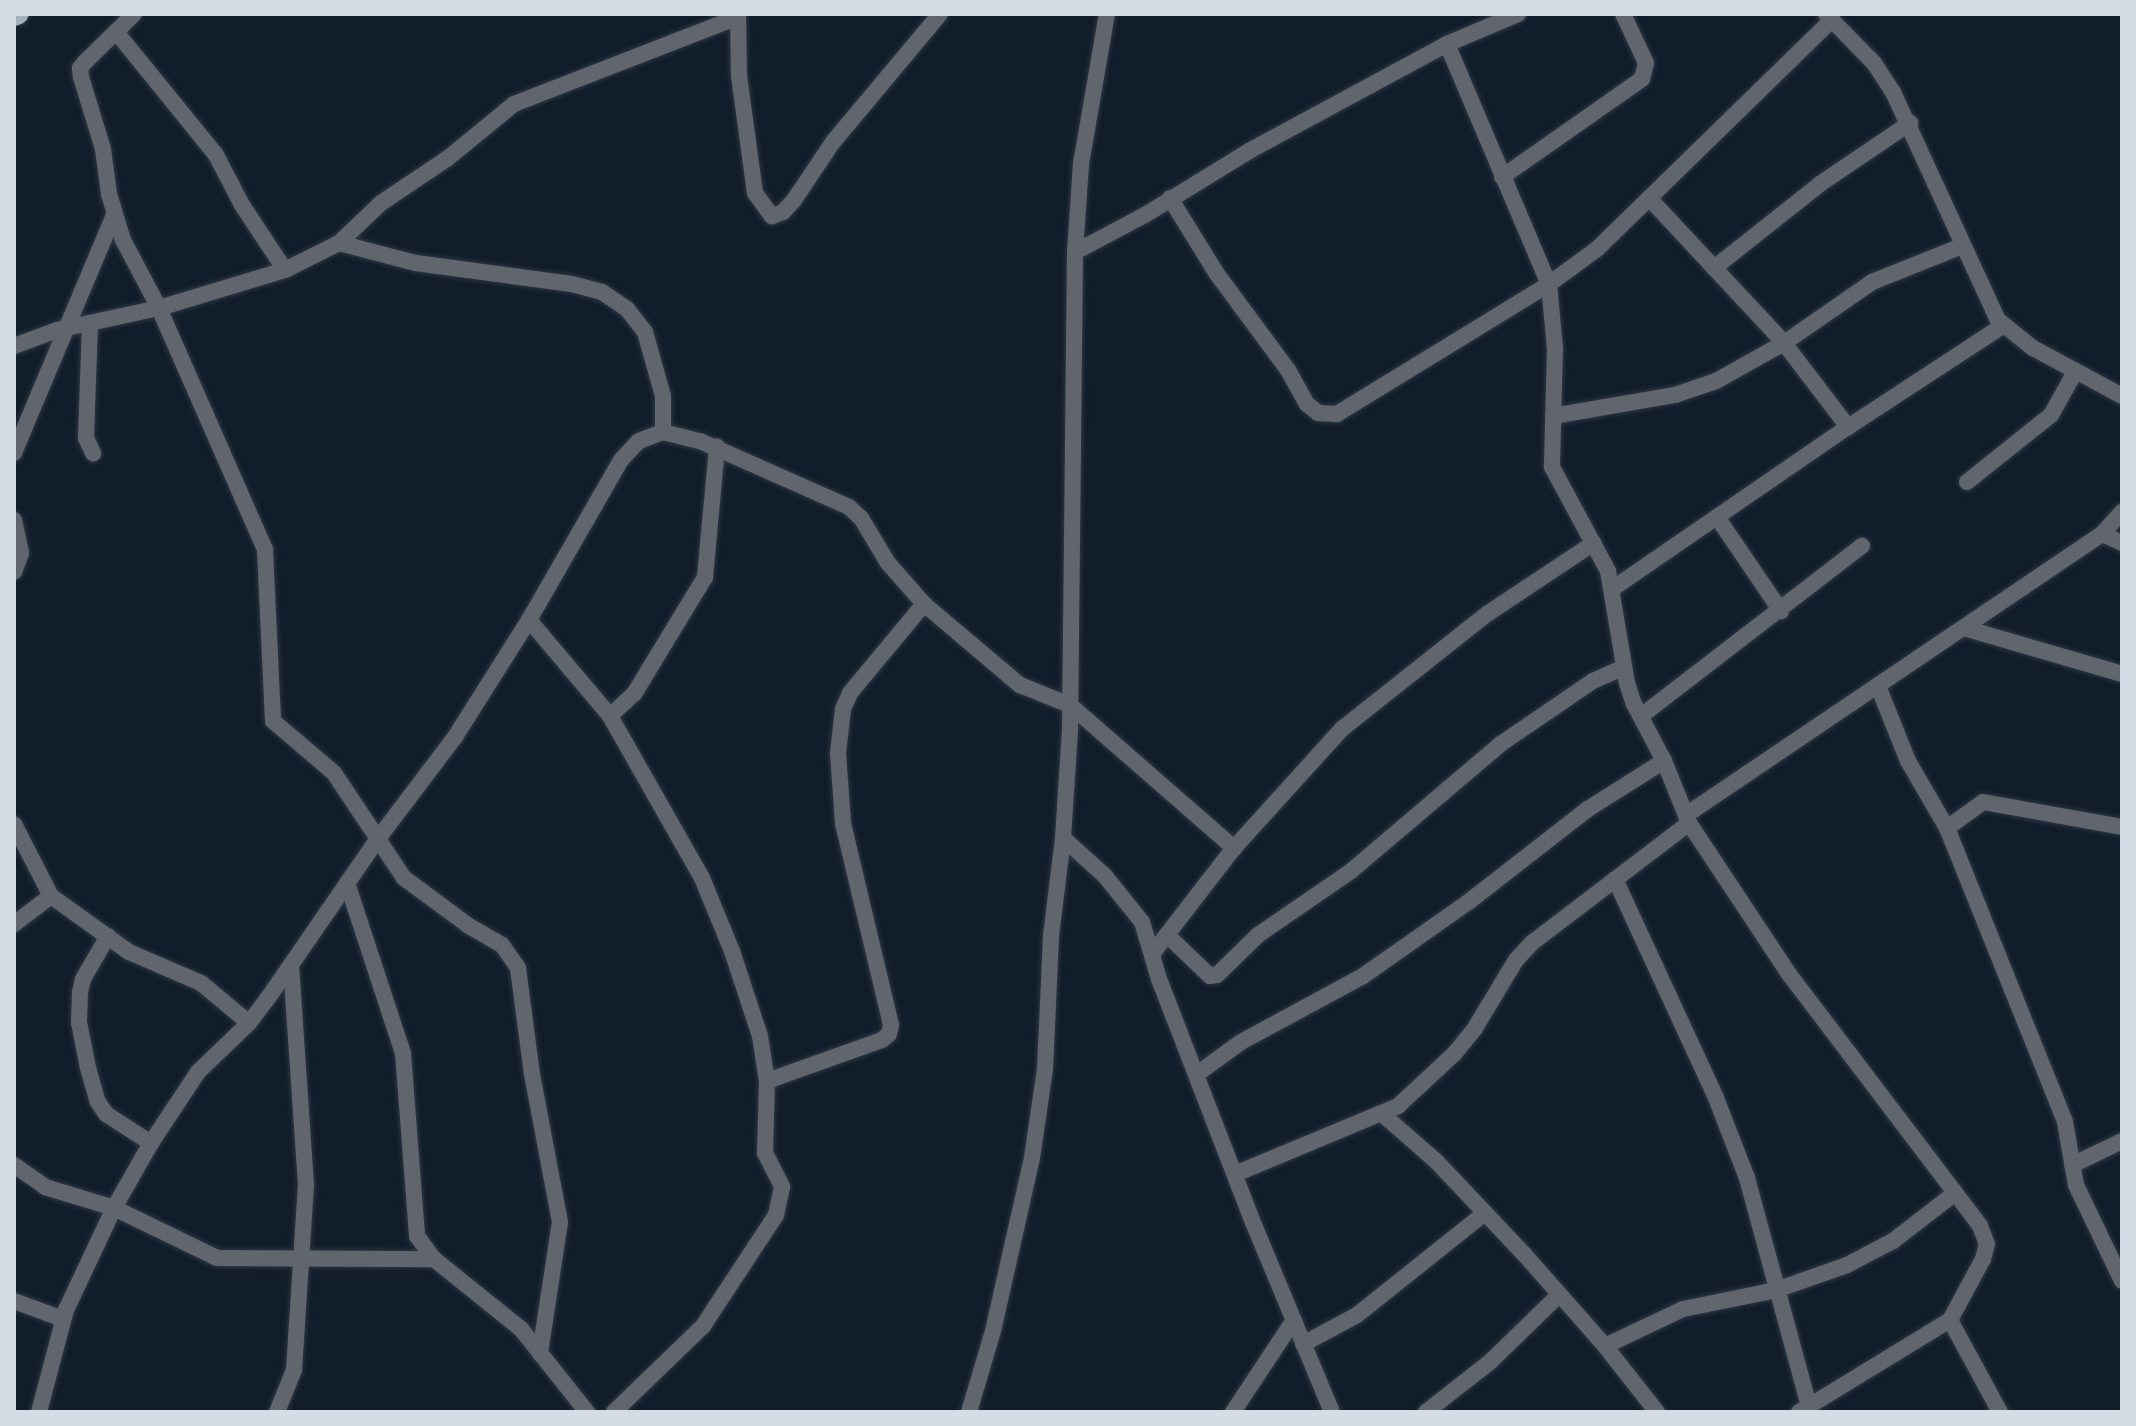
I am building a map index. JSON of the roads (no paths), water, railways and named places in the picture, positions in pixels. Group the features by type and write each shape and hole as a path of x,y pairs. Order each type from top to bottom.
{"street":[{"path":"134,14 80,68 103,149 114,215 123,240 159,308 265,550 273,721 334,773 377,840 417,891 502,945 518,968 532,1074 560,1222 540,1353"},
{"path":"14,346 69,327 159,308 285,270 339,243 381,203 448,158 514,104 738,16 739,76 755,193 772,216 783,212 794,200 833,142 940,14"},
{"path":"969,1412 993,1331 1032,1158 1045,1069 1051,936 1063,838 1070,705 1075,252 1084,138 1107,14"},
{"path":"1075,252 1447,44 1518,14"},
{"path":"1502,177 1642,79 1646,63 1623,14"},
{"path":"1170,198 1217,274 1288,370 1307,404 1328,416 1361,401 1549,284 1597,249 1829,17 1874,63 1910,123 1989,307 2004,325 2033,348 2122,396"},
{"path":"117,33 216,155 242,205 285,270"},
{"path":"1447,44 1549,284 1555,349 1552,467 1608,571 1627,683 1687,819 1789,974 1980,1226 1987,1244 1983,1259 1950,1320 1804,1409 1776,1290 1737,1151 1615,879"},
{"path":"1714,268 1820,184 1910,123"},
{"path":"1649,198 1784,343 1848,427"},
{"path":"14,453 114,215"},
{"path":"339,243 416,263 572,284 602,292 627,309 645,332 663,396 663,432"},
{"path":"1553,416 1675,395 1716,381 1784,343 1872,282 1962,246"},
{"path":"90,323 86,438 93,453"},
{"path":"1612,589 1848,427 2004,325"},
{"path":"1967,482 2051,415 2075,372"},
{"path":"39,1412 63,1319 114,1208 151,1143 198,1072 249,1023 377,840 455,737 529,620 621,460 639,441 663,432 717,447 849,507 865,525 888,563 924,604 1020,685 1070,705 1234,848"},
{"path":"610,716 634,694 705,577 717,447"},
{"path":"1235,1174 1405,1100 1455,1053 1475,1028 1516,960 1533,942 1687,819 2102,534 2122,512"},
{"path":"1717,517 1781,611"},
{"path":"14,520 21,553 14,572"},
{"path":"2102,534 2122,543"},
{"path":"1152,954 1234,848 1354,718 1487,614 1594,543"},
{"path":"1641,716 1862,546"},
{"path":"767,1081 882,1040 889,1034 891,1025 843,823 838,753 843,709 850,693 924,604"},
{"path":"529,620 610,716 702,878 732,951 760,1036 767,1081 765,1153 782,1187 776,1215 703,1326 614,1412"},
{"path":"1964,628 2122,674"},
{"path":"1167,935 1210,976 1217,975 1258,935 1351,871 1502,743 1593,681 1624,667"},
{"path":"1878,686 1908,761 1947,828 2065,1122 2072,1165 2089,1220 2112,1256 2122,1281"},
{"path":"1197,1074 1241,1042 1363,976 1471,900 1588,809 1664,761"},
{"path":"1947,828 1983,802 2122,827"},
{"path":"14,824 51,896 147,961 201,983 249,1023"},
{"path":"1063,838 1105,876 1136,912 1235,1174 1332,1412"},
{"path":"347,883 403,1053 417,1236 434,1259 502,1311 587,1412"},
{"path":"14,924 51,896"},
{"path":"108,936 83,979 80,992 79,1022 88,1068 98,1102 106,1114 151,1143"},
{"path":"277,1412 294,1370 306,1185 291,965"},
{"path":"1381,1113 1436,1161 1485,1213 1605,1346 1657,1412"},
{"path":"2072,1165 2122,1141"},
{"path":"14,1165 45,1187 114,1208 217,1258 434,1259"},
{"path":"1605,1346 1683,1309 1776,1290 1847,1265 1893,1241 1955,1193"},
{"path":"1303,1344 1357,1315 1485,1213"},
{"path":"1426,1412 1490,1362 1559,1295"},
{"path":"14,1301 63,1319"},
{"path":"1233,1412 1294,1320"},
{"path":"1950,1320 2000,1412"}]}
